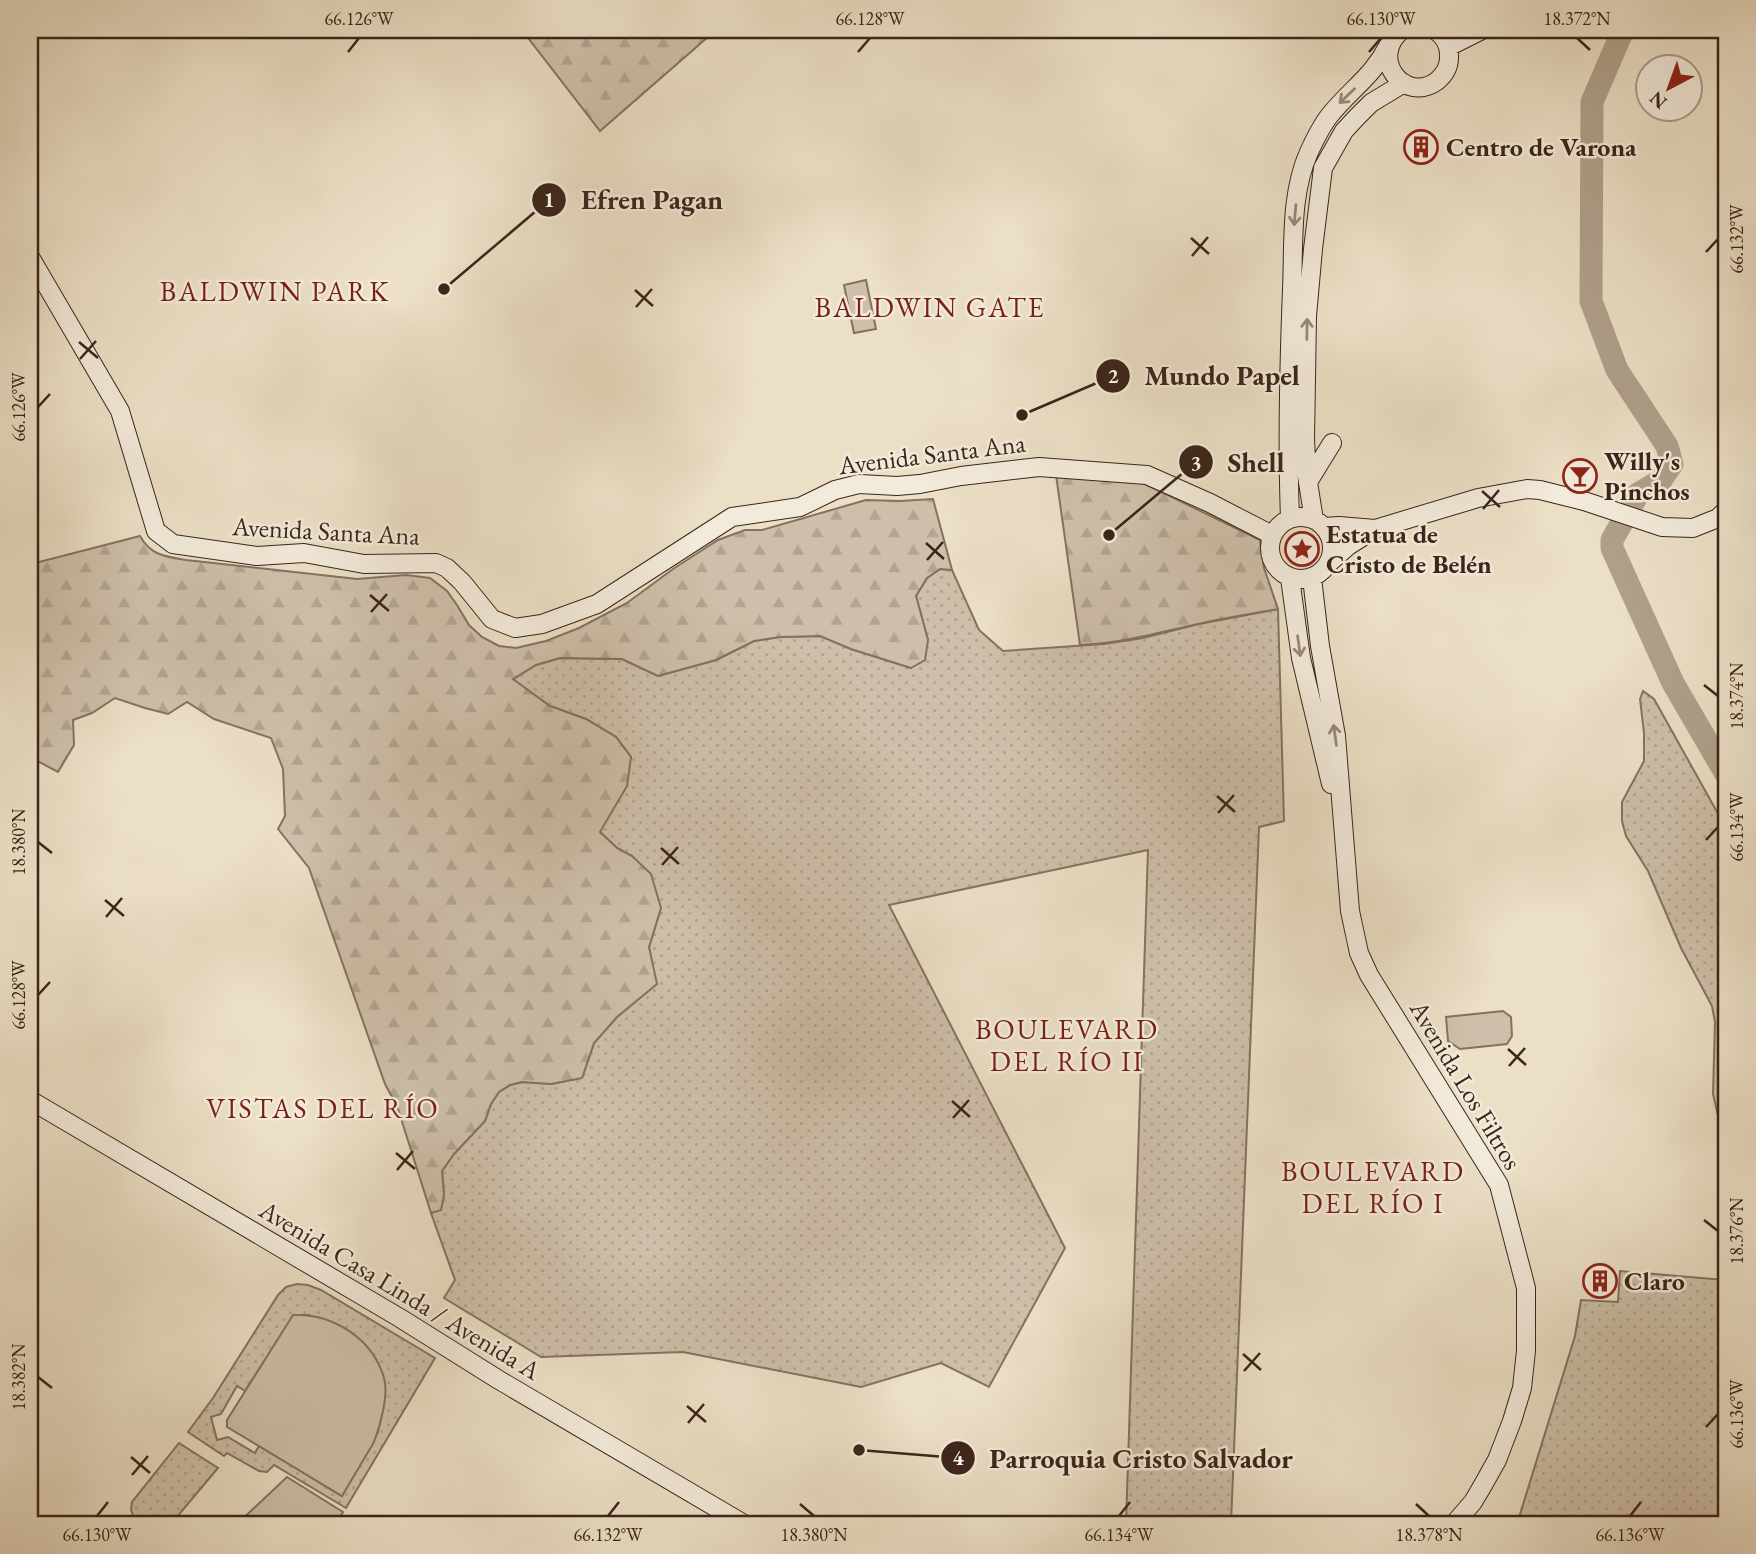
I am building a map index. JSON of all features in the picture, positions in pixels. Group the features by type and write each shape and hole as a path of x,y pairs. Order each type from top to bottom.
{"street":[{"path":"1290,519 1289,399 1294,224 1298,186 1305,161 1321,127 1380,63 1394,36 1402,30"},
{"path":"1388,46 1387,59 1399,80 1409,86 1422,87 1443,76 1448,65 1450,53 1446,41 1435,30"},
{"path":"1448,47 1482,30"},
{"path":"1330,562 1333,550 1331,537 1320,523 1308,482 1305,440 1307,316 1323,169 1344,131 1357,117 1371,103 1404,83"},
{"name":"Avenida Santa Ana","path":"30,257 120,411 156,531 173,544 257,556 304,553 364,564 436,563 447,568 463,582 492,619 515,628 542,624 597,604 732,517 800,507 835,490 859,484 920,484 961,476 1039,467 1147,475 1272,535"},
{"path":"1308,482 1332,443"},
{"path":"1375,529 1320,523 1302,516 1290,519 1279,525 1272,535 1269,547 1271,559 1278,570 1290,578 1312,578 1323,572 1348,546 1375,529 1478,498 1527,489 1584,501 1662,527 1693,528 1718,518 1726,510"},
{"name":"Avenida Los Filtros","path":"1290,578 1301,658 1343,828"},
{"name":"Avenida Los Filtros","path":"1312,578 1320,646 1336,736 1350,911 1359,953 1369,975 1499,1185 1526,1288 1525,1363 1522,1388 1512,1421 1483,1485 1473,1502 1454,1524"},
{"name":"Avenida Casa Linda / Avenida A","path":"30,1100 744,1524"}],"green space":[{"path":"522,30 716,30 600,131"},
{"path":"866,280 876,329 854,333 844,285"},
{"path":"1056,475 1143,483 1260,540 1264,568 1278,609 1125,640 1080,645"},
{"path":"933,499 952,570 940,569 927,578 916,596 928,640 925,660 911,668 820,636 780,637 754,641 716,660 658,676 622,659 560,658 536,665 513,679 550,706 586,719 616,737 631,757 627,786 600,832 651,874 661,908 649,947 657,984 617,1017 594,1043 582,1078 551,1084 522,1082 499,1092 485,1121 442,1171 444,1195 441,1210 431,1213 397,1106 385,1084 309,868 278,829 285,816 283,769 271,738 214,719 187,702 168,714 115,698 92,713 73,720 74,745 58,772 30,757 30,589 35,563 140,536 154,551 186,560 357,579 406,575 430,578 447,591 469,625 482,637 499,646 516,648 546,641 579,628 627,603 718,540 745,530 762,530 866,500"},
{"path":"940,569 952,570 979,630 1003,651 1104,644 1278,609 1284,821 1259,827 1231,1524 1126,1524 1148,850 889,905 1065,1248 989,1387 941,1363 861,1387 683,1352 541,1357 444,1298 455,1280 431,1213 441,1209 444,1195 442,1171 485,1121 499,1092 510,1085 523,1082 551,1084 582,1078 594,1043 617,1017 656,984 649,947 661,908 632,856 617,848 600,832 631,757 616,737 586,719 550,706 512,680 536,665 560,658 622,659 658,676 716,660 754,641 780,637 821,636 851,649 911,668 928,640 916,596 927,578"},
{"path":"1643,691 1654,699 1726,828 1726,1151 1713,1094 1715,1022 1712,1006 1681,948 1648,871 1626,836 1622,821 1622,802 1644,761 1640,699"},
{"path":"1503,1011 1511,1017 1512,1036 1507,1044 1460,1049 1448,1041 1446,1017"},
{"path":"1726,1266 1726,1524 1517,1524 1575,1336 1581,1300 1618,1302 1620,1271 1724,1280"},
{"path":"297,1284 321,1290 435,1358 346,1508 274,1465 267,1472 259,1471 227,1453 224,1456 188,1432 213,1398 278,1295 286,1287","holes":["294,1315 309,1315 368,1349 379,1366 385,1387 378,1432 342,1496 259,1446 255,1453 228,1437 217,1440 211,1417 221,1414 237,1386 245,1391"]},
{"path":"293,1315 323,1319 349,1331 371,1351 384,1378 385,1402 374,1442 342,1496 227,1427 227,1420"},
{"path":"179,1443 218,1468 171,1524 136,1524 131,1510 132,1502"},
{"path":"287,1477 343,1512 336,1524 237,1524"}],"waterway":[{"path":"1623,30 1592,102 1591,301 1617,370 1667,446 1672,464 1661,480 1638,494 1612,540 1612,548 1673,683 1726,774"}],"place":[{"name":"Centro de Varona","path":"1421,147"},
{"name":"Efren Pagan","path":"444,289"},
{"name":"Mundo Papel","path":"1022,415"},
{"name":"Willy's Pinchos","path":"1580,476"},
{"name":"Shell","path":"1109,535"},
{"name":"Estatua de Cristo de Belén","path":"1302,549"},
{"name":"Claro","path":"1600,1281"},
{"name":"Parroquia Cristo Salvador","path":"859,1450"}],"district":[{"name":"BALDWIN PARK","path":"275,291"},
{"name":"BALDWIN GATE","path":"930,307"},
{"name":"BOULEVARD DEL RÍO II","path":"1067,1045"},
{"name":"VISTAS DEL RÍO","path":"323,1108"},
{"name":"BOULEVARD DEL RÍO I","path":"1373,1187"}]}
